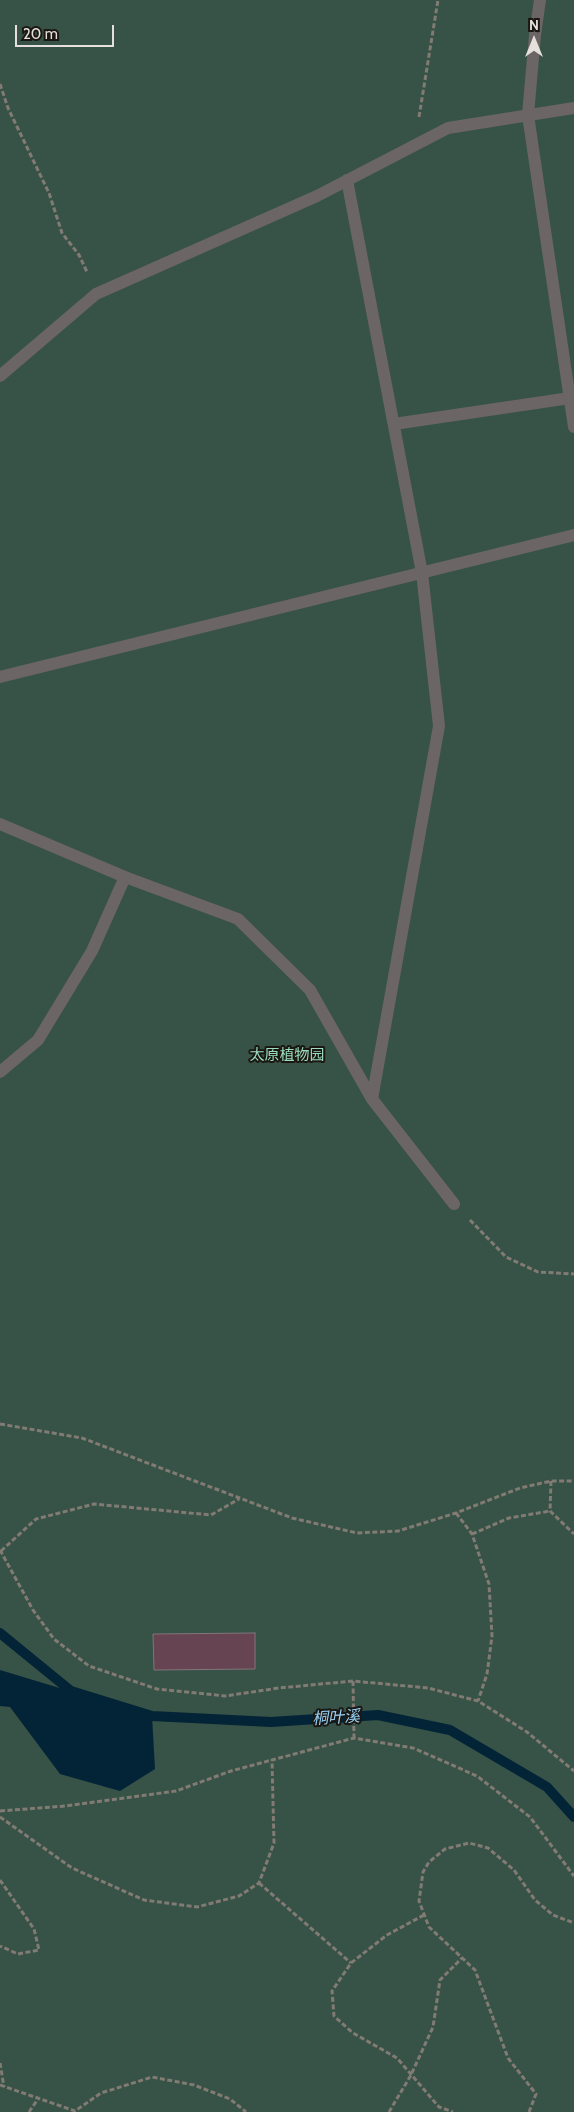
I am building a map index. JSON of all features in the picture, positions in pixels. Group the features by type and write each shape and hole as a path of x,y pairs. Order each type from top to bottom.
{"lane":[{"path":"540,0 528,115 574,427"},
{"path":"0,376 96,294 317,196 448,128 574,108"},
{"path":"347,180 422,573 439,726 372,1099"},
{"path":"394,424 570,398"},
{"path":"0,677 574,536"},
{"path":"0,824 125,877 238,919 310,990 372,1099 454,1204"},
{"path":"0,1072 38,1040 92,951 125,877"}],"path":[{"path":"414,145 438,0"},
{"path":"0,84 8,108 49,193 62,232 79,255 96,294"},
{"path":"454,1204 506,1257 538,1272 574,1274"},
{"path":"0,1424 82,1438 292,1518 357,1533 398,1531 456,1513 520,1488 551,1481 574,1481"},
{"path":"551,1481 550,1511 574,1534"},
{"path":"239,1498 211,1515 94,1504 36,1519 0,1550 33,1610 54,1639 89,1666 157,1689 225,1696 279,1688 353,1682 428,1688 478,1701 526,1732 574,1771"},
{"path":"472,1534 509,1518 550,1511"},
{"path":"456,1513 472,1534 488,1584 492,1636 487,1674 478,1701"},
{"path":"353,1682 354,1738"},
{"path":"0,1811 65,1806 176,1792 231,1770 354,1738 413,1748 477,1776 530,1817 574,1876"},
{"path":"0,1817 72,1868 144,1900 197,1907 239,1896 259,1883 274,1843 272,1760"},
{"path":"529,2112 536,2094 508,2058 475,1970 429,1927 419,1901 423,1872 429,1862 445,1849 469,1843 488,1848 514,1870 535,1900 553,1915 574,1923"},
{"path":"0,1880 34,1930 39,1950 18,1954 0,1946"},
{"path":"259,1883 350,1963"},
{"path":"424,1915 387,1935 350,1963 332,1990 334,2016 353,2033 397,2058 439,2106 453,2112"},
{"path":"389,2112 411,2075 433,2027 440,1980 462,1958"},
{"path":"0,2064 4,2087"},
{"path":"0,2085 75,2111 101,2093 152,2077 194,2084 230,2099 246,2112"},
{"path":"29,2112 38,2099"},
{"path":"437,2112 439,2106"}],"green space":[{"name":"太原植物园","path":"0,0 574,0 574,2112 0,2112"}],"water":[{"path":"0,1670 152,1716 155,1769 120,1791 60,1774 10,1707 0,1706"}],"building":[{"path":"255,1633 255,1669 154,1670 153,1634"}],"waterway":[{"name":"桐叶溪","path":"0,1633 71,1691 152,1716 271,1722 378,1715 450,1730 547,1787 574,1817"}]}
